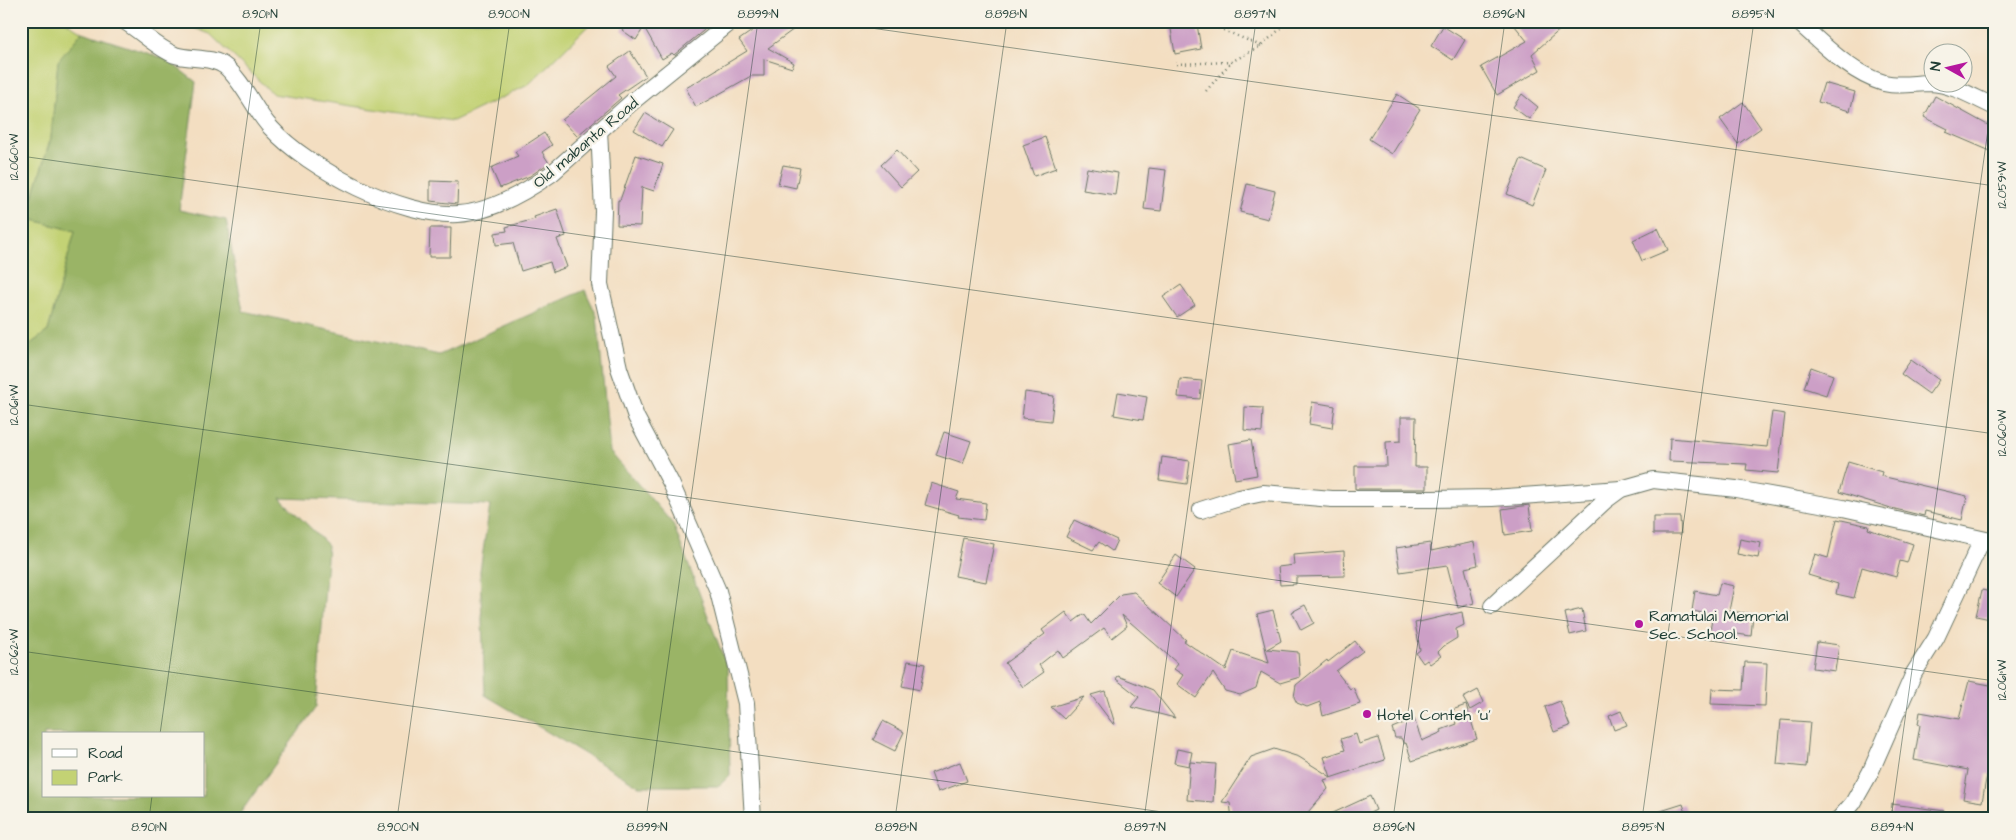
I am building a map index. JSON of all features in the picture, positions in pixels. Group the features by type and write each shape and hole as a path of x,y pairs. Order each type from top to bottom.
{"street":[{"name":"Old mabanta Road","path":"124,21 174,55 209,60 225,66 238,80 271,129 303,155 345,181 382,199 435,212 456,214 477,211 531,188 551,174 599,130 678,63 732,21"},
{"path":"1797,21 1842,61 1885,83 1905,86 1931,83 1953,88 1995,107"},
{"path":"599,130 603,211 600,284 619,368 636,417 671,483 718,591 746,703 753,819"},
{"path":"1202,510 1238,498 1263,493 1332,499 1492,498 1621,488 1653,480 1736,489 1843,508 1988,541 1936,638 1914,672 1870,773 1853,803 1839,819"},
{"path":"1492,606 1621,488"}],"path":[{"path":"1206,91 1231,62 1261,46 1288,21"},
{"path":"1214,26 1261,46"},
{"path":"1176,64 1231,62"}],"green space":[{"path":"21,21 65,21 82,32 58,62 51,138 26,218 75,231 48,331 21,351"},
{"path":"176,21 593,21 528,85 453,121 273,94 210,34"},
{"path":"82,32 166,59 196,82 179,210 226,220 243,311 439,355 585,290 597,316 610,452 673,524 728,669 730,775 719,786 639,786 485,695 480,571 490,505 280,498 328,545 316,707 236,819 21,819 21,351 48,331 75,231 26,218 51,138 58,61"}],"building":[{"path":"628,21 715,21 674,55 672,53 662,59 644,27 636,40 622,30"},
{"path":"766,21 805,21 768,48 794,63 792,68 764,59 764,76 751,76 696,107 686,88 747,51 739,40"},
{"path":"1511,21 1570,21 1532,54 1540,70 1497,95 1481,67 1527,41"},
{"path":"1197,24 1201,49 1175,54 1171,29"},
{"path":"1443,26 1465,40 1453,60 1431,46"},
{"path":"630,51 646,76 618,95 621,98 577,136 562,120 616,76 609,66"},
{"path":"1824,83 1855,92 1850,111 1818,102"},
{"path":"1397,94 1420,109 1392,154 1369,139"},
{"path":"1522,94 1538,107 1529,119 1513,107"},
{"path":"1935,96 1995,129 1995,153 1946,132 1948,129 1924,117"},
{"path":"1743,102 1761,128 1738,144 1720,119"},
{"path":"645,113 673,130 662,147 634,130"},
{"path":"544,133 552,145 542,152 549,163 530,176 500,188 491,168 518,156 515,152"},
{"path":"1045,137 1056,168 1034,176 1023,145"},
{"path":"897,150 917,172 901,187 881,165"},
{"path":"636,155 663,164 654,191 642,187 640,226 617,225 618,200 620,200"},
{"path":"1521,159 1546,170 1532,205 1507,194"},
{"path":"783,165 800,168 796,188 778,184"},
{"path":"1087,168 1118,173 1115,195 1083,190"},
{"path":"1149,168 1166,170 1161,211 1144,209"},
{"path":"430,181 458,182 457,204 430,201"},
{"path":"1247,184 1275,191 1268,219 1240,212"},
{"path":"557,209 566,236 557,239 567,267 553,272 550,262 521,271 513,243 496,245 495,233 507,231 506,227 535,219 534,217"},
{"path":"430,228 451,228 450,257 429,257"},
{"path":"1658,228 1668,250 1642,261 1633,240"},
{"path":"1181,285 1195,305 1177,317 1163,297"},
{"path":"1911,360 1939,380 1929,394 1901,374"},
{"path":"1811,367 1833,375 1826,395 1804,388"},
{"path":"1180,379 1202,381 1200,399 1178,397"},
{"path":"1025,392 1054,396 1051,421 1022,418"},
{"path":"1118,392 1147,397 1143,420 1114,415"},
{"path":"1312,402 1335,406 1332,428 1309,424"},
{"path":"1245,407 1263,408 1262,432 1244,430"},
{"path":"1772,412 1785,414 1778,473 1746,470 1747,464 1669,461 1670,438 1767,447"},
{"path":"1401,417 1416,417 1415,467 1427,467 1427,489 1355,489 1355,466 1387,466 1386,442 1401,441"},
{"path":"944,432 971,441 963,464 936,455"},
{"path":"1251,440 1257,475 1235,479 1229,444"},
{"path":"1162,457 1190,461 1187,484 1159,480"},
{"path":"1848,462 1882,472 1881,476 1967,496 1962,520 1925,511 1924,516 1839,492"},
{"path":"931,483 959,492 956,499 986,503 984,520 958,517 959,515 925,505"},
{"path":"1529,505 1532,531 1505,535 1502,509"},
{"path":"1653,517 1680,517 1681,534 1653,534"},
{"path":"1837,519 1869,526 1868,529 1913,544 1907,563 1900,561 1896,577 1862,567 1854,598 1836,594 1838,584 1808,575 1815,554 1828,558"},
{"path":"1074,520 1117,540 1112,551 1099,542 1093,550 1066,537"},
{"path":"963,538 994,544 986,582 955,576"},
{"path":"1740,539 1761,543 1758,558 1737,554"},
{"path":"1474,542 1478,565 1465,568 1474,603 1458,608 1447,565 1400,572 1396,548 1430,543 1431,551"},
{"path":"1344,551 1345,576 1296,577 1296,584 1280,585 1278,567 1294,565 1293,555"},
{"path":"1176,555 1195,569 1176,597 1157,583"},
{"path":"1720,583 1734,586 1729,611 1753,614 1751,636 1730,633 1729,639 1709,635 1713,615 1692,611 1695,591 1717,595"},
{"path":"1982,590 1995,593 1995,620 1976,616"},
{"path":"1134,592 1186,640 1184,641 1226,670 1233,651 1269,663 1257,614 1273,610 1281,641 1267,649 1298,652 1300,677 1280,683 1261,672 1256,688 1240,695 1225,691 1213,673 1196,698 1177,684 1183,675 1174,669 1178,664 1122,615 1127,626 1112,638 1104,628 1063,658 1058,650 1039,665 1044,672 1023,687 1005,663 1045,634 1042,630 1066,612 1073,622 1084,614 1091,624 1121,594"},
{"path":"1305,605 1314,623 1301,630 1292,612"},
{"path":"1582,609 1586,631 1570,635 1565,613"},
{"path":"1462,612 1464,625 1456,629 1457,638 1438,652 1441,656 1430,664 1427,660 1423,663 1416,653 1420,650 1415,623"},
{"path":"1355,641 1363,651 1336,671 1350,689 1353,687 1360,704 1323,716 1320,702 1307,707 1297,703 1294,697 1296,685 1327,660 1328,662"},
{"path":"1817,642 1839,645 1835,671 1813,668"},
{"path":"908,661 925,664 920,690 902,686"},
{"path":"1745,662 1767,663 1765,706 1711,704 1712,689 1743,690"},
{"path":"1118,676 1153,690 1175,718 1131,707 1139,697 1116,679"},
{"path":"1969,681 1995,686 1995,775 1987,774 1982,802 1963,799 1968,770 1914,760 1920,725 1918,724 1920,712 1959,719"},
{"path":"1478,690 1484,702 1470,710 1463,698"},
{"path":"1105,691 1115,724 1113,724 1091,695"},
{"path":"1084,697 1064,719 1051,707"},
{"path":"1560,701 1570,726 1554,732 1545,707"},
{"path":"1466,705 1477,739 1412,761 1406,743 1404,744 1401,738 1395,738 1392,728 1414,719 1422,741 1442,732 1441,730 1457,724 1452,710"},
{"path":"1621,711 1627,725 1614,730 1609,716"},
{"path":"1781,720 1810,722 1806,767 1777,764"},
{"path":"883,721 904,732 895,751 873,740"},
{"path":"1356,734 1359,744 1378,738 1385,760 1324,780 1328,789 1302,819 1298,814 1279,819 1232,819 1230,803 1222,802 1251,757 1274,749 1299,757 1331,777 1324,757 1345,750 1341,739"},
{"path":"1177,749 1192,752 1189,766 1174,763"},
{"path":"960,762 967,781 938,792 931,773"},
{"path":"1190,762 1216,764 1213,802 1187,800"},
{"path":"1370,796 1376,810 1358,819 1320,819"},
{"path":"1683,804 1688,819 1645,819 1645,816"},
{"path":"1892,804 1945,811 1944,819 1890,819"}],"place":[{"name":"Ramatulai Memorial Sec. School.","path":"1639,624"},
{"name":"Hotel Conteh 'u'","path":"1367,714"}]}
